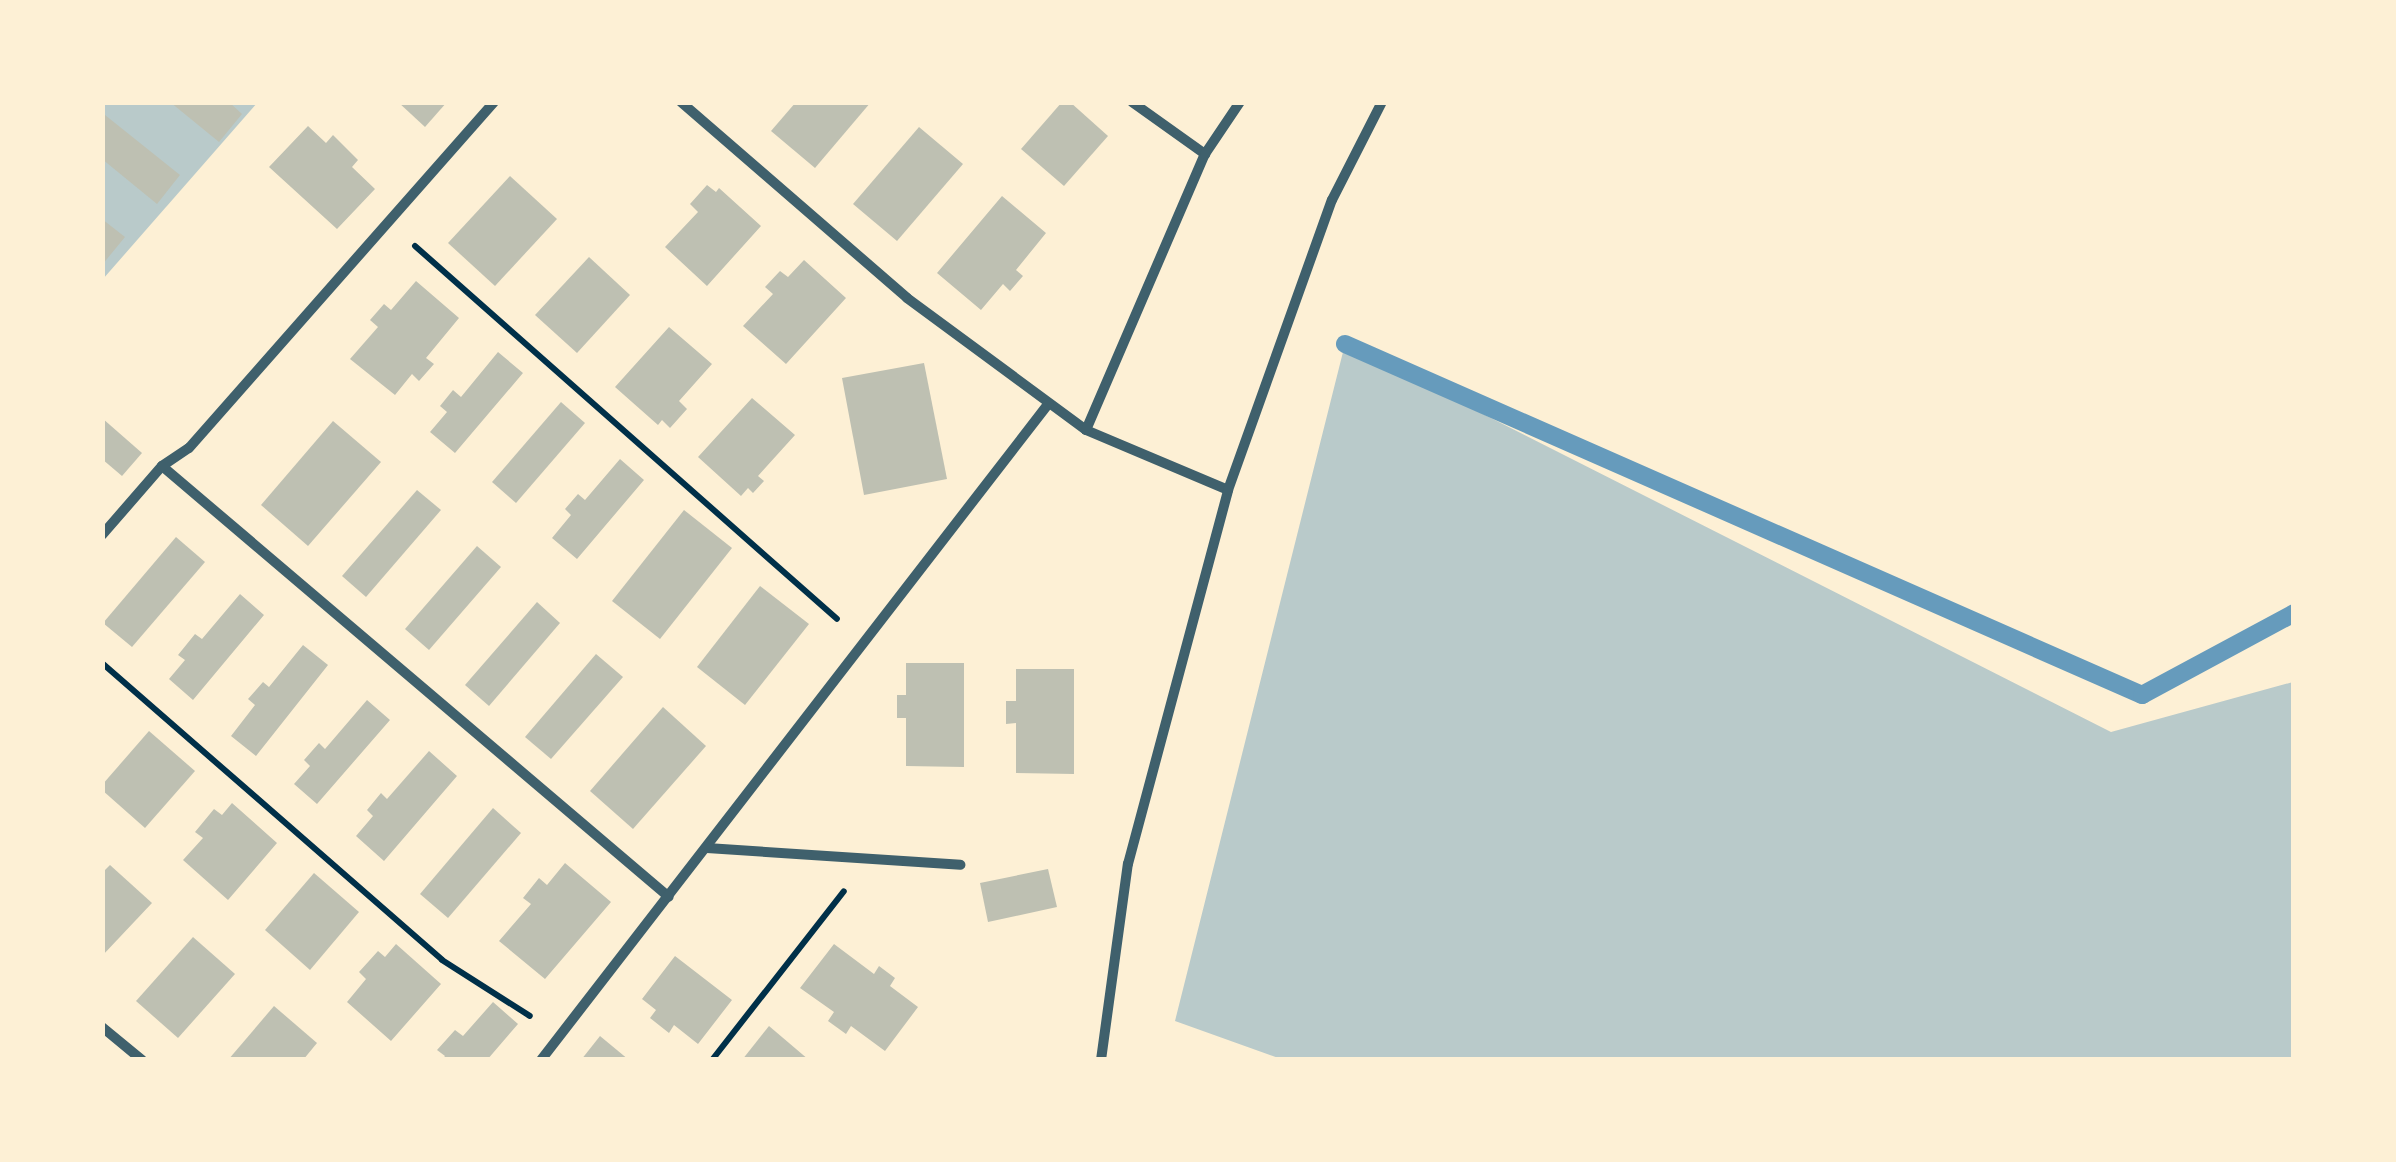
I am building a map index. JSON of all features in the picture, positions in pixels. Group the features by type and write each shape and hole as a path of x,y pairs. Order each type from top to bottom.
{"street":[{"path":"102,535 162,466 189,448 494,102"},
{"path":"680,102 907,298 1086,430 1228,490"},
{"path":"1132,102 1205,154"},
{"path":"1086,430 1205,154 1240,102"},
{"path":"1101,1060 1128,864 1228,490 1332,200 1382,102"},
{"path":"542,1060 1049,402"},
{"path":"162,466 669,896"},
{"path":"707,848 960,865"},
{"path":"102,1026 142,1060"}],"path":[{"path":"388,222 864,642"},
{"path":"102,663 442,960 560,1036"},
{"path":"712,1060 869,860"}],"shaded area":[{"path":"103,103 257,103 103,279"},
{"path":"1345,344 2111,732 2293,682 2293,1059 1284,1060 1175,1021"}],"building":[{"path":"170,102 229,102 242,114 219,142"},
{"path":"398,102 447,102 425,127"},
{"path":"796,102 871,102 815,168 771,131"},
{"path":"1062,102 1070,102 1108,136 1064,186 1021,149"},
{"path":"105,115 180,175 157,204 102,159"},
{"path":"308,126 326,143 333,135 358,160 352,167 375,189 337,229 269,167"},
{"path":"919,127 963,164 897,241 853,204"},
{"path":"510,176 557,219 495,286 448,243"},
{"path":"707,185 716,192 719,188 761,226 707,286 665,247 698,212 690,204"},
{"path":"1002,196 1046,233 1016,270 1023,276 1010,291 1003,284 981,310 937,273"},
{"path":"102,219 125,237 102,265"},
{"path":"589,257 630,295 577,353 535,315"},
{"path":"804,260 846,298 786,364 743,326 773,294 765,287 780,271 788,277"},
{"path":"416,281 459,318 426,358 434,364 419,381 412,374 395,395 350,359 378,327 370,320 384,304 391,310"},
{"path":"669,327 712,364 679,401 687,409 670,428 662,420 658,425 615,387"},
{"path":"498,352 523,373 455,453 430,432 447,412 440,406 453,390 461,397"},
{"path":"924,363 947,479 864,495 842,378"},
{"path":"752,398 795,435 758,476 764,481 753,493 748,488 741,496 698,457"},
{"path":"561,402 585,423 516,503 492,482"},
{"path":"102,418 142,453 122,476 102,459"},
{"path":"333,421 381,462 308,546 261,505"},
{"path":"620,459 644,480 577,559 552,538 571,515 565,509 578,494 585,500"},
{"path":"417,490 441,510 366,597 342,576"},
{"path":"684,510 732,548 660,639 612,601"},
{"path":"176,537 205,562 132,647 103,623"},
{"path":"477,546 501,567 429,650 405,629"},
{"path":"760,586 809,624 745,705 697,667"},
{"path":"240,594 264,615 193,700 169,679 185,660 178,655 195,634 202,639"},
{"path":"537,602 560,623 489,706 465,685"},
{"path":"303,645 328,665 256,756 231,736 255,705 248,699 263,682 269,687"},
{"path":"596,654 623,677 551,759 525,737"},
{"path":"906,663 964,663 964,767 906,766 906,718 897,718 897,695 906,695"},
{"path":"1016,669 1074,669 1074,774 1016,773 1016,723 1006,724 1006,701 1016,701"},
{"path":"367,700 390,720 317,804 294,784 310,766 304,760 319,743 325,749"},
{"path":"663,707 706,746 633,829 590,791"},
{"path":"149,731 195,771 145,828 102,790 102,785"},
{"path":"429,751 457,776 384,861 356,836 373,816 367,810 381,793 387,799"},
{"path":"232,803 277,843 228,900 183,860 203,838 195,832 214,809 222,815"},
{"path":"493,808 521,833 448,918 420,894"},
{"path":"565,863 611,902 545,979 499,941 531,904 523,898 539,878 547,885"},
{"path":"110,865 152,903 102,956 102,873"},
{"path":"1048,869 1057,907 988,922 980,883"},
{"path":"314,873 359,912 310,970 265,930"},
{"path":"193,937 235,974 178,1038 136,1001"},
{"path":"396,944 441,984 391,1041 347,1002 366,979 359,972 378,951 385,957"},
{"path":"834,944 874,974 879,966 895,978 890,986 918,1007 885,1051 851,1026 846,1034 828,1021 834,1012 800,988"},
{"path":"675,956 732,1000 698,1044 674,1025 669,1033 650,1018 656,1010 642,999"},
{"path":"493,1002 518,1024 487,1060 442,1060 445,1056 437,1050 455,1030 463,1036"},
{"path":"274,1006 317,1043 303,1060 228,1060"},
{"path":"769,1026 809,1060 742,1060"},
{"path":"600,1036 629,1060 581,1060"}],"waterway":[{"path":"1345,344 2142,695 2294,613"}]}
